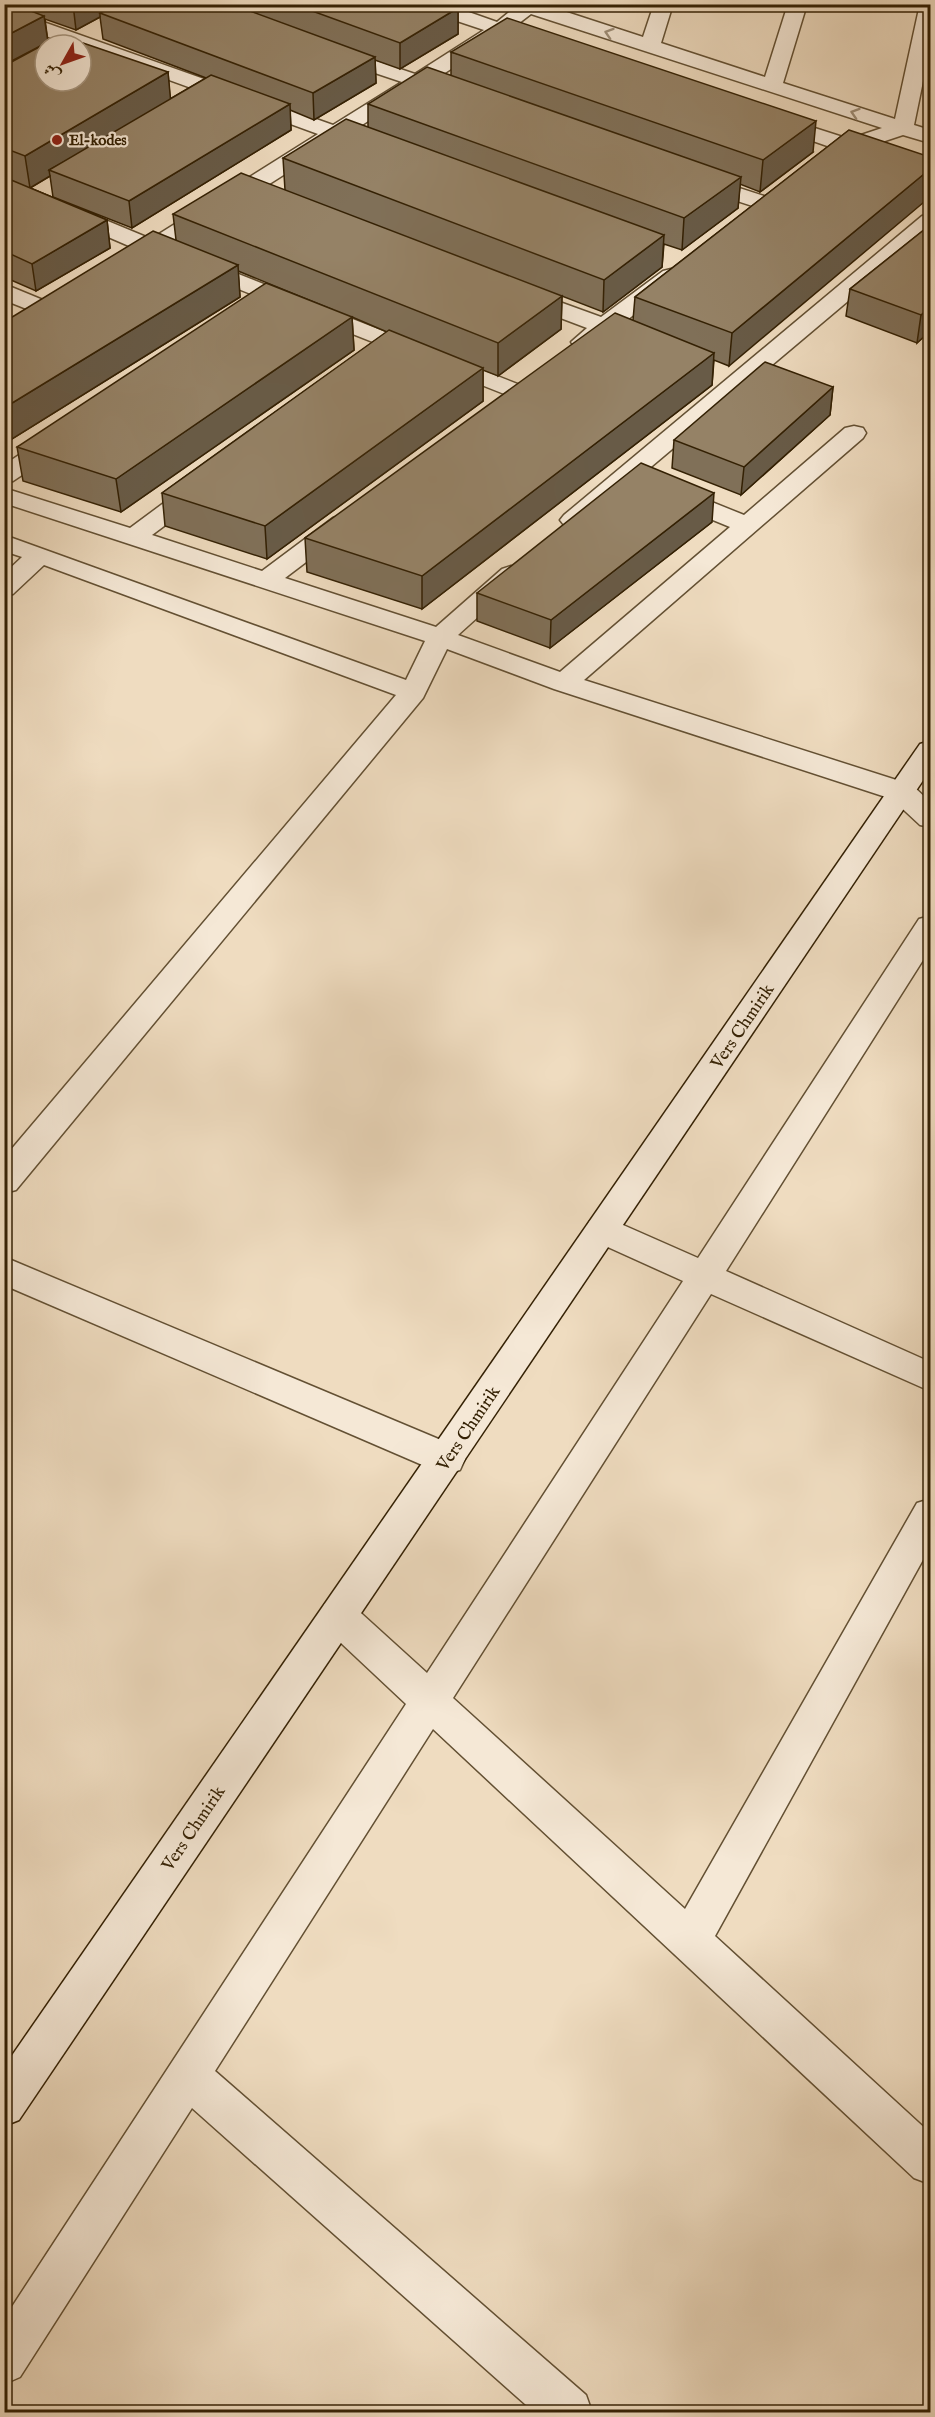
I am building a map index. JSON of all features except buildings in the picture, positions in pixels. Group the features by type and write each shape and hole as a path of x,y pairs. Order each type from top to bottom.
{"street":[{"path":"425,4 534,41"},
{"path":"650,46 664,4"},
{"path":"772,86 798,4"},
{"path":"903,128 930,4"},
{"path":"113,274 500,29 527,6 930,137"},
{"path":"4,14 52,33"},
{"path":"93,35 100,31"},
{"path":"93,48 391,153"},
{"path":"319,48 452,93"},
{"path":"194,101 214,89"},
{"path":"748,112 930,173"},
{"path":"813,172 849,146 903,128"},
{"path":"678,173 777,199 749,219"},
{"path":"4,184 153,248 264,302 387,351 525,385 498,406"},
{"path":"32,196 53,184"},
{"path":"246,189 268,198"},
{"path":"554,536 624,475 731,372 930,221"},
{"path":"569,352 692,261"},
{"path":"503,288 636,338"},
{"path":"4,291 42,318 72,299"},
{"path":"4,476 81,425"},
{"path":"564,683 854,433"},
{"path":"133,537 218,475"},
{"path":"624,475 747,525"},
{"path":"4,495 440,637 564,683 902,792 930,818"},
{"path":"266,580 359,510"},
{"path":"4,542 413,692"},
{"path":"4,588 40,555"},
{"path":"4,1180 413,692 440,637 528,560"},
{"name":"Vers Chmirik","path":"4,2105 447,1460 930,750"},
{"path":"4,2361 930,926"},
{"path":"602,1230 930,1377"},
{"path":"4,1270 447,1460"},
{"path":"689,1942 930,1514"},
{"path":"338,1616 930,2162"},
{"path":"188,2076 569,2412"}],"place":[{"name":"El-kodes","path":"57,140"}]}
